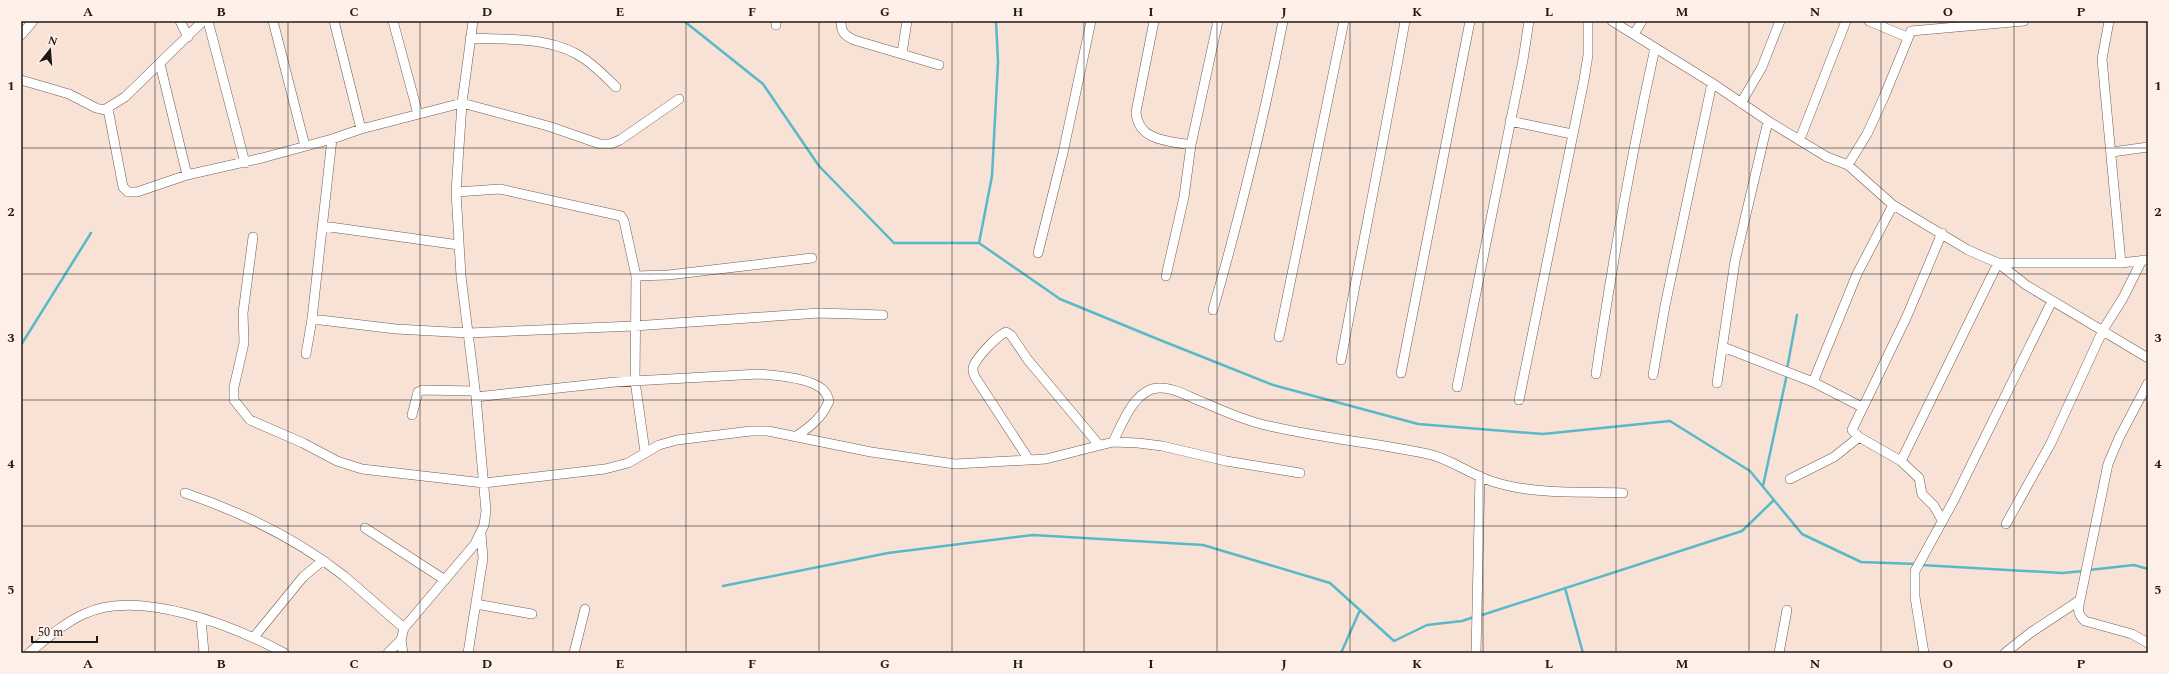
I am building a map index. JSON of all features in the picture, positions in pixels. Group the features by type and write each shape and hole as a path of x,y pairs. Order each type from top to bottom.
{"street":[{"path":"21,35 33,21"},
{"path":"180,21 188,37"},
{"path":"21,80 70,94 96,108 104,110 108,109 125,97 203,21"},
{"path":"208,21 245,163"},
{"path":"273,21 305,146"},
{"path":"334,21 362,129"},
{"path":"393,21 418,114"},
{"path":"468,653 483,558 481,534 486,511 476,394 459,245 456,192 462,104 473,21"},
{"path":"841,21 841,28 844,34 854,40 939,65"},
{"path":"902,53 907,21"},
{"path":"1038,253 1063,154 1091,21"},
{"path":"1154,21 1136,112 1137,122 1147,134 1160,139 1191,145"},
{"path":"1166,276 1184,196 1191,145 1218,21"},
{"path":"1213,310 1242,210 1270,88 1282,21"},
{"path":"1278,337 1344,21"},
{"path":"1341,360 1371,200 1383,147 1405,21"},
{"path":"1401,373 1470,21"},
{"path":"1457,387 1523,60 1529,21"},
{"path":"1518,400 1588,54 1588,21"},
{"path":"1612,21 1712,83 1768,121 1800,139 1827,157 1848,165 1893,205 1942,233 1968,250 1998,262 2026,285 2148,358"},
{"path":"1634,34 1642,21"},
{"path":"1741,103 1762,67 1780,21"},
{"path":"1800,139 1846,21"},
{"path":"1869,21 1907,37"},
{"path":"1848,165 1867,134 1884,97 1907,37 1911,31 2024,21"},
{"path":"2109,21 2102,59 2112,152 2121,263"},
{"path":"470,38 528,40 557,46 585,59 616,87"},
{"path":"1596,374 1613,261 1634,143 1655,48"},
{"path":"160,64 187,175"},
{"path":"1653,375 1665,306 1712,83"},
{"path":"108,109 123,187 128,192 136,192 187,175 245,163 332,139 362,129 462,104 548,126 600,144 610,144 620,140 679,99"},
{"path":"1510,121 1572,134"},
{"path":"1718,383 1735,261 1768,121"},
{"path":"306,354 312,319 332,139"},
{"path":"2112,152 2148,148"},
{"path":"456,192 500,189 621,216 624,221 636,276 634,326 635,381 645,452"},
{"path":"1813,382 1857,274 1893,205"},
{"path":"322,226 459,245"},
{"path":"1942,233 1907,316 1852,430 1859,437 1901,461 1919,478 1922,494 1934,506 1942,520"},
{"path":"253,237 243,313 244,343 234,387 234,400 250,420 303,443 337,461 362,469 484,483 605,469 628,463 659,445 677,440 751,431 768,431 872,452 955,464 1046,459 1113,442 1162,446 1226,461 1300,473"},
{"path":"636,276 668,275 812,258"},
{"path":"1998,262 2121,263 2145,260"},
{"path":"2006,524 2051,443 2103,330 2145,260"},
{"path":"1901,461 1998,262"},
{"path":"1924,653 1915,597 1915,571 2052,301"},
{"path":"312,319 396,330 469,333 634,326 819,313 883,315"},
{"path":"1029,460 975,377 973,370 975,364 1000,335 1006,332 1011,335 1028,360 1099,445"},
{"path":"1724,347 1813,382 1862,407"},
{"path":"412,415 416,396 418,392 422,390 476,394 635,381 759,374 803,381 825,392 829,400 822,416 795,437"},
{"path":"2148,383 2119,438 2108,464 2078,611 2080,616 2085,621 2132,634 2148,643"},
{"path":"1113,442 1140,397 1148,390 1160,388 1181,393 1223,411 1260,424 1305,435 1434,456 1480,476 1511,486 1623,493"},
{"path":"1790,479 1834,457 1859,437"},
{"path":"1476,653 1480,476"},
{"path":"185,493 221,505 290,540 343,576 404,628"},
{"path":"365,528 445,580"},
{"path":"403,653 401,640 404,628 475,544 481,534"},
{"path":"254,637 303,577 322,561"},
{"path":"2005,653 2030,633 2080,600"},
{"path":"29,653 68,623 84,614 104,607 139,604 172,610 201,619 254,637 284,653"},
{"path":"476,604 532,614"},
{"path":"574,653 586,609"},
{"path":"1779,653 1787,610"},
{"path":"201,619 204,653"},
{"path":"388,653 401,640"}],"waterway":[{"path":"684,21 763,84 819,166 894,243 979,243 1060,299 1273,385 1418,424 1543,434 1670,421 1750,471 1802,534 1861,562 1916,564"},
{"path":"979,243 992,176 998,62 996,21"},
{"path":"21,345 91,233"},
{"path":"1787,369 1797,315"},
{"path":"1763,486 1787,374"},
{"path":"1479,616 1742,531 1774,500"},
{"path":"723,586 888,553 1033,535 1203,545 1330,583 1394,641 1427,625 1462,621 1474,617"},
{"path":"1921,565 2062,573 2084,571"},
{"path":"2089,570 2134,565 2148,569"},
{"path":"1565,588 1583,653"},
{"path":"1341,653 1360,610"}]}
